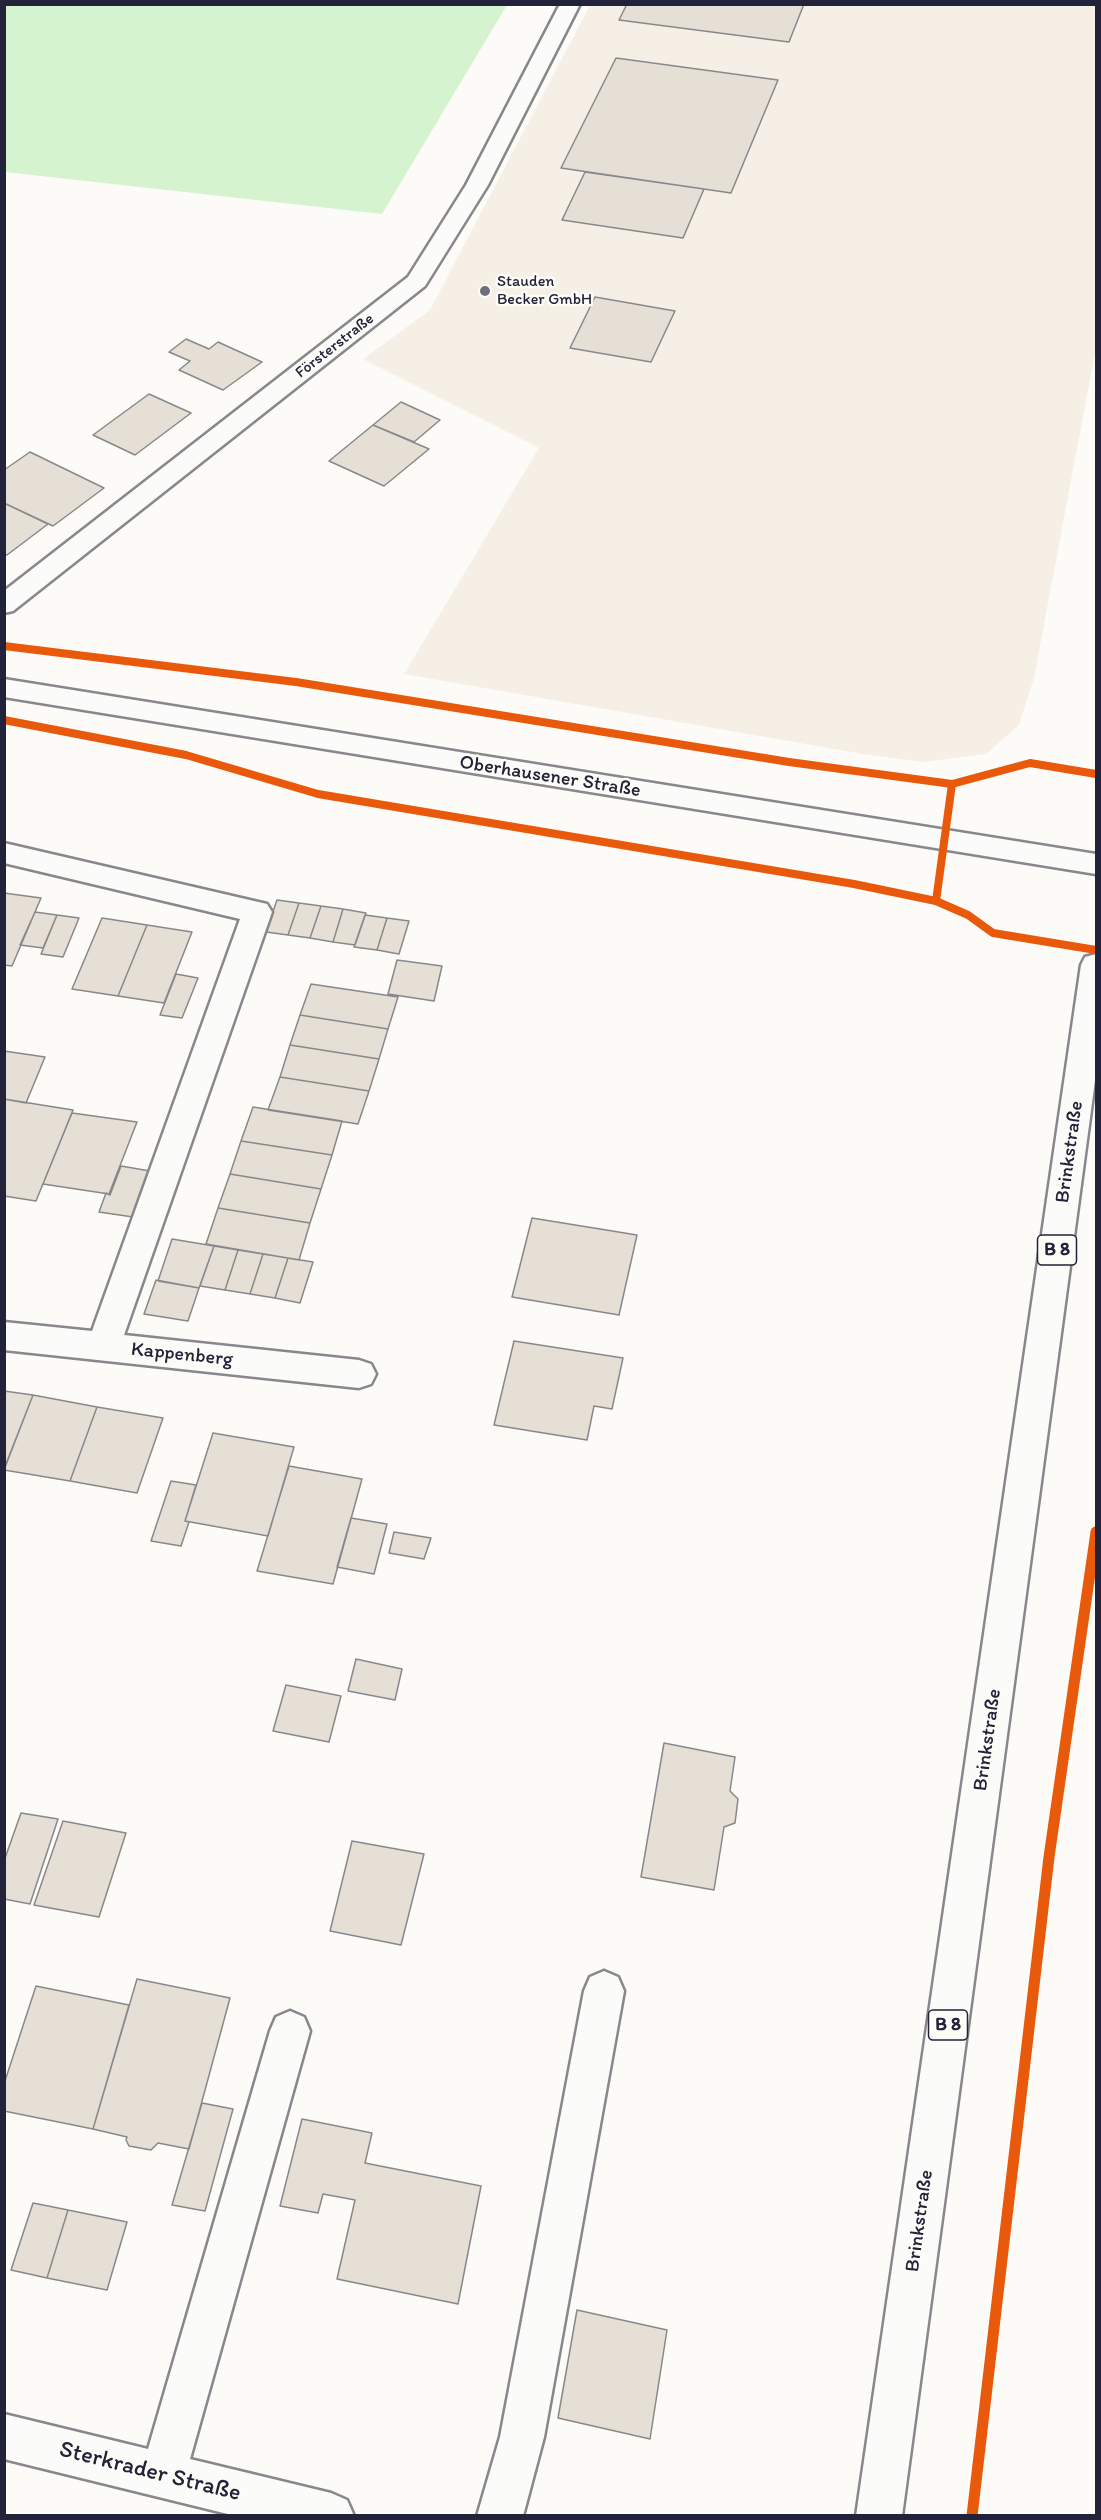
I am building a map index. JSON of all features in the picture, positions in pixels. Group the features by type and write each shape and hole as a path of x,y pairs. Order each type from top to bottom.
{"main road":[{"name":"Försterstraße","path":"4,605 417,281 477,185 570,4"},
{"name":"Oberhausener Straße","path":"4,688 1096,864"},
{"path":"4,853 257,912 103,1347"},
{"name":"Brinkstraße","path":"879,2516 1096,965"},
{"name":"Kappenberg","path":"4,1336 359,1374"},
{"path":"500,2516 522,2437 604,1991"},
{"path":"163,2474 290,2031"},
{"name":"Sterkrader Straße","path":"4,2436 331,2516"}],"shaded area":[{"name":"Stauden Becker GmbH","path":"590,5 1096,5 1096,347 1034,678 1019,725 986,754 923,762 863,754 404,674 539,448 363,359 430,310"}],"green space":[{"path":"5,4 507,5 382,214 5,172"}],"building":[{"path":"627,4 804,4 789,42 619,20"},
{"path":"616,58 778,80 731,193 561,168"},
{"path":"585,172 704,189 683,238 562,220"},
{"path":"595,297 675,311 651,362 570,348"},
{"path":"186,339 209,349 218,342 262,362 223,390 179,370 190,361 169,352"},
{"path":"149,394 191,413 135,455 93,435"},
{"path":"401,402 440,420 414,442 373,425"},
{"path":"373,425 429,449 384,486 329,461"},
{"path":"30,452 104,488 53,526 4,503 4,470"},
{"path":"4,503 48,524 7,555 4,554"},
{"path":"4,893 41,898 12,966 4,965"},
{"path":"277,900 299,903 288,935 266,932"},
{"path":"299,903 321,906 310,938 288,935"},
{"path":"321,906 343,909 333,942 310,938"},
{"path":"343,909 366,913 355,945 333,942"},
{"path":"35,912 57,915 43,948 20,945"},
{"path":"57,915 79,918 63,957 41,954"},
{"path":"365,915 387,918 377,950 354,947"},
{"path":"102,918 147,925 118,996 72,989"},
{"path":"387,918 409,921 399,954 377,950"},
{"path":"147,925 192,932 164,1003 118,996"},
{"path":"397,960 442,966 434,1001 388,994"},
{"path":"176,974 198,978 182,1018 160,1015"},
{"path":"311,984 398,997 388,1029 300,1015"},
{"path":"300,1015 388,1029 379,1059 290,1045"},
{"path":"290,1045 379,1059 369,1091 280,1077"},
{"path":"4,1051 45,1057 26,1103 4,1099"},
{"path":"280,1077 369,1091 358,1124 268,1110"},
{"path":"4,1099 73,1110 36,1201 4,1196"},
{"path":"253,1107 342,1121 332,1155 241,1141"},
{"path":"72,1113 137,1122 109,1194 43,1184"},
{"path":"241,1141 332,1155 321,1189 230,1174"},
{"path":"121,1166 150,1171 133,1217 99,1212 106,1193 110,1195"},
{"path":"230,1174 321,1189 310,1223 218,1208"},
{"path":"218,1208 310,1223 299,1260 206,1244"},
{"path":"532,1218 637,1235 619,1315 512,1297"},
{"path":"172,1239 214,1246 199,1288 158,1281"},
{"path":"214,1246 238,1250 225,1290 200,1286"},
{"path":"238,1250 263,1254 250,1294 225,1290"},
{"path":"263,1254 288,1258 275,1298 250,1294"},
{"path":"288,1258 313,1262 300,1303 275,1298"},
{"path":"156,1280 199,1288 188,1321 144,1314"},
{"path":"514,1341 623,1358 612,1409 594,1406 587,1440 494,1425"},
{"path":"4,1391 33,1395 4,1469"},
{"path":"33,1395 97,1407 70,1481 4,1470"},
{"path":"97,1407 163,1418 137,1493 70,1481"},
{"path":"213,1433 294,1447 268,1536 185,1521"},
{"path":"289,1466 362,1479 333,1584 257,1571"},
{"path":"171,1481 196,1485 185,1521 189,1522 181,1546 151,1541"},
{"path":"351,1518 387,1524 374,1574 337,1567"},
{"path":"394,1532 431,1538 424,1559 389,1553"},
{"path":"356,1659 402,1669 395,1700 348,1691"},
{"path":"286,1685 341,1696 329,1742 273,1731"},
{"path":"664,1743 735,1757 730,1791 738,1799 735,1823 724,1827 714,1890 641,1877"},
{"path":"21,1813 58,1819 30,1904 4,1899 4,1861"},
{"path":"63,1821 126,1833 99,1917 34,1905"},
{"path":"352,1841 424,1854 401,1945 330,1931"},
{"path":"137,1979 230,1998 189,2149 158,2143 151,2150 129,2146 127,2137 93,2129"},
{"path":"36,1986 129,2005 93,2129 4,2111 4,2084"},
{"path":"202,2103 233,2109 205,2211 172,2205"},
{"path":"302,2119 372,2133 365,2163 481,2186 458,2304 337,2279 355,2200 323,2194 318,2213 280,2206"},
{"path":"33,2203 68,2210 47,2278 11,2270"},
{"path":"68,2210 127,2222 107,2290 47,2278"},
{"path":"577,2310 667,2330 650,2439 558,2418"}],"cycle path":[{"path":"4,646 296,682 789,762 952,784 1030,763 1096,774"},
{"path":"4,720 186,755 318,794 854,884 936,901"},
{"path":"952,784 936,901 968,915 993,933 1096,950"},
{"path":"972,2516 1049,1857 1096,1532"}],"place":[{"name":"Stauden Becker GmbH","path":"485,291"}]}
